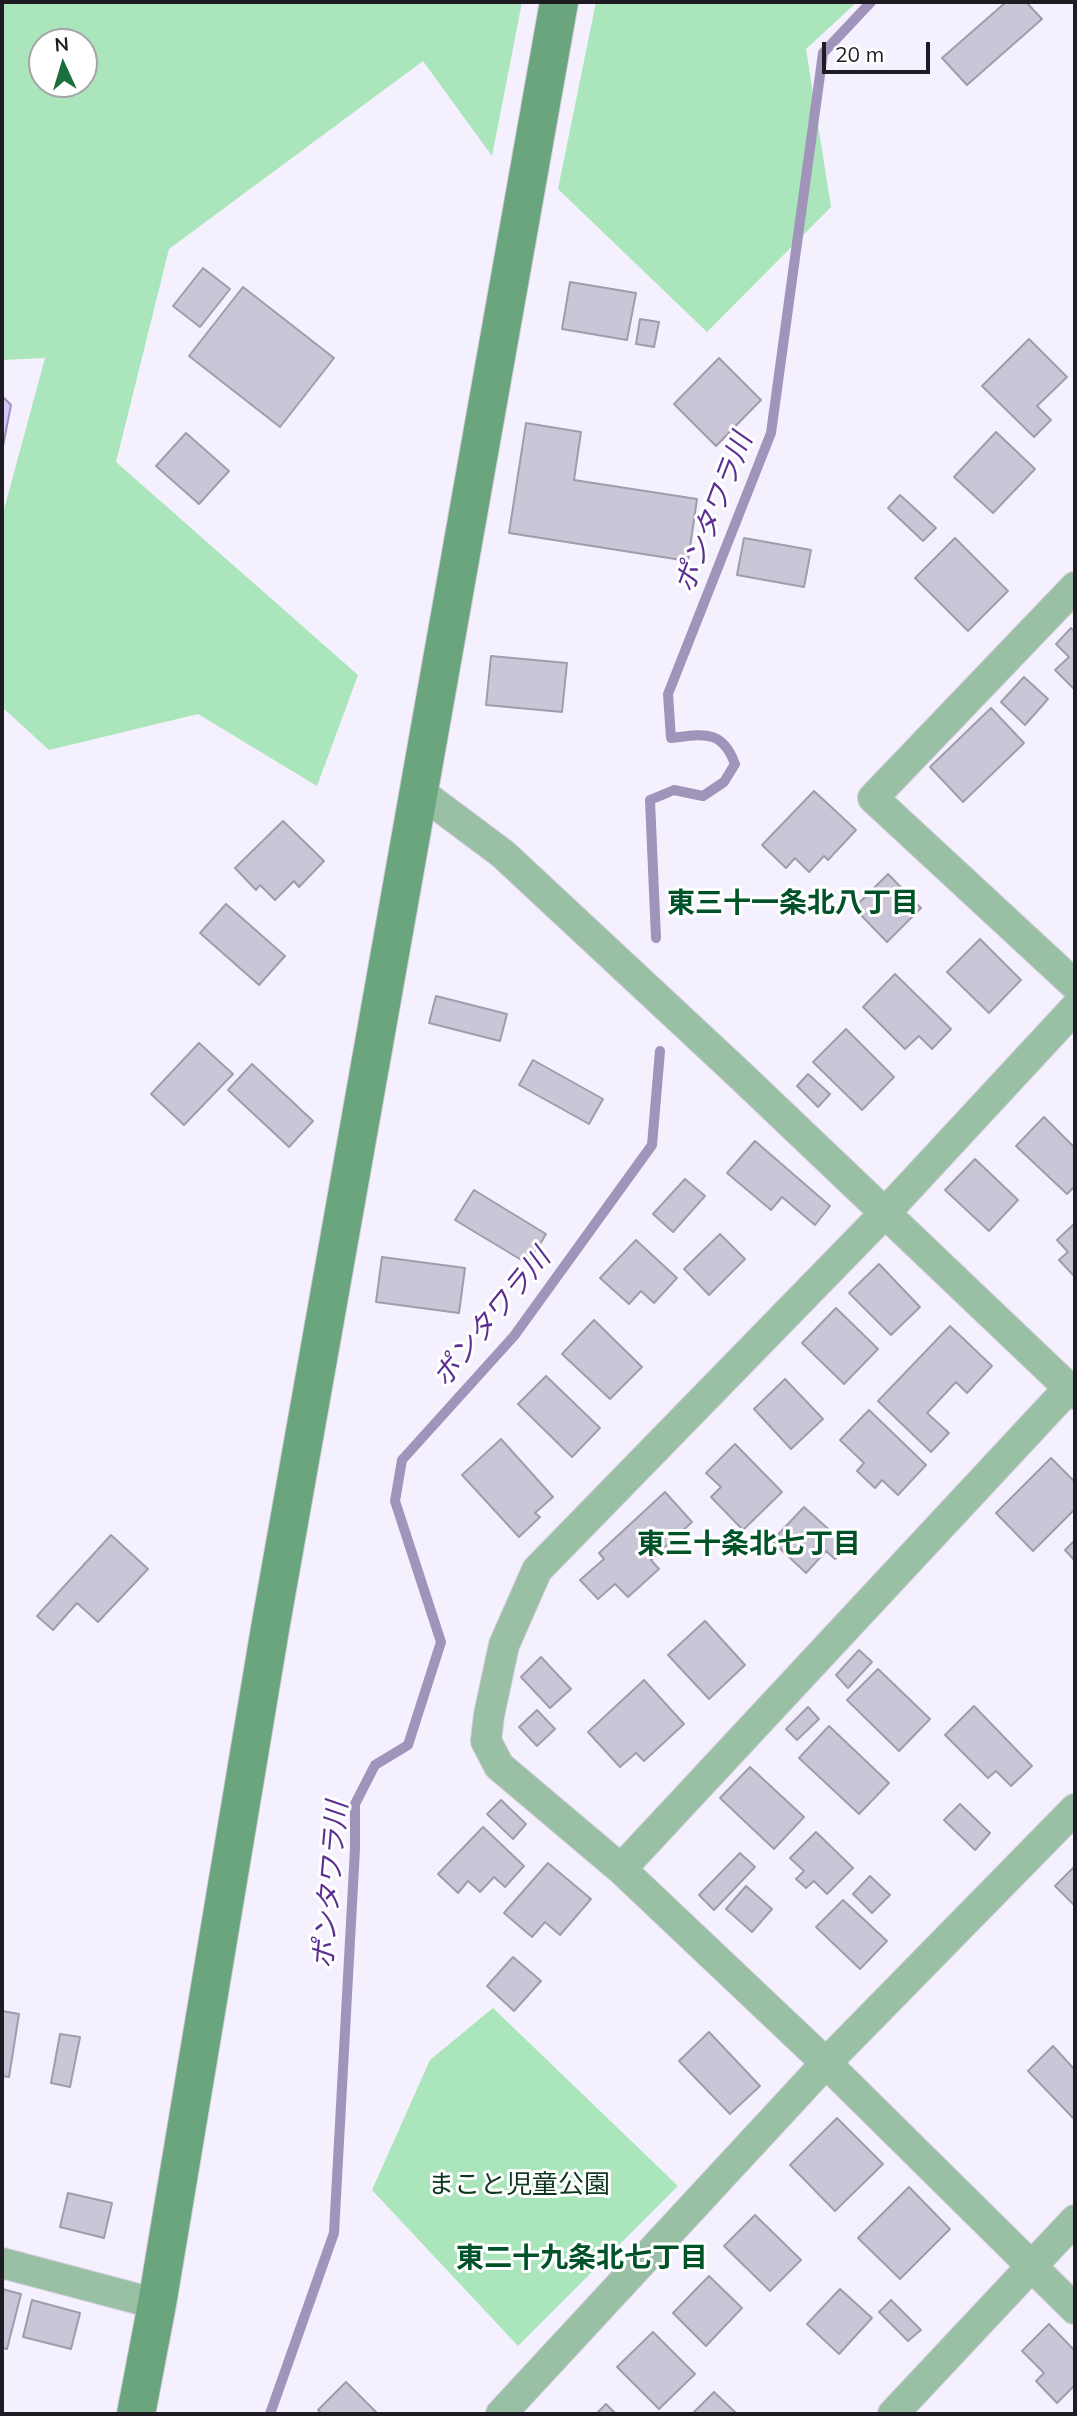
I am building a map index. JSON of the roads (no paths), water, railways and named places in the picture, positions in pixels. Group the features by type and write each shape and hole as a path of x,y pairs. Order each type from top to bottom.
{"street":[{"path":"136,2414 157,2304 271,1623 559,2"},
{"path":"1075,587 873,798 1075,985"},
{"path":"420,792 503,854 1072,1391 621,1869"},
{"path":"1075,1008 885,1213 537,1570 504,1645 486,1741 499,1766 621,1869 825,2063 1075,2309"},
{"path":"501,2414 825,2063 1075,1809"},
{"path":"893,2414 1075,2220"},
{"path":"2,2263 157,2304"}],"waterway":[{"name":"ポンタワラ川","path":"656,938 650,800 674,790 703,796 724,782 735,764 718,739 702,735 671,738 668,694 771,433 823,53 871,2"},
{"name":"ポンタワラ川","path":"270,2414 334,2233 355,1849 355,1804 375,1765 408,1745 441,1642 395,1501 402,1460 514,1336 652,1145 660,1051"}],"district":[{"name":"東三十一条北八丁目","path":"793,904"},
{"name":"東三十条北七丁目","path":"749,1545"},
{"name":"東二十九条北七丁目","path":"582,2259"}],"park label":[{"name":"まこと児童公園","path":"519,2185"}]}
